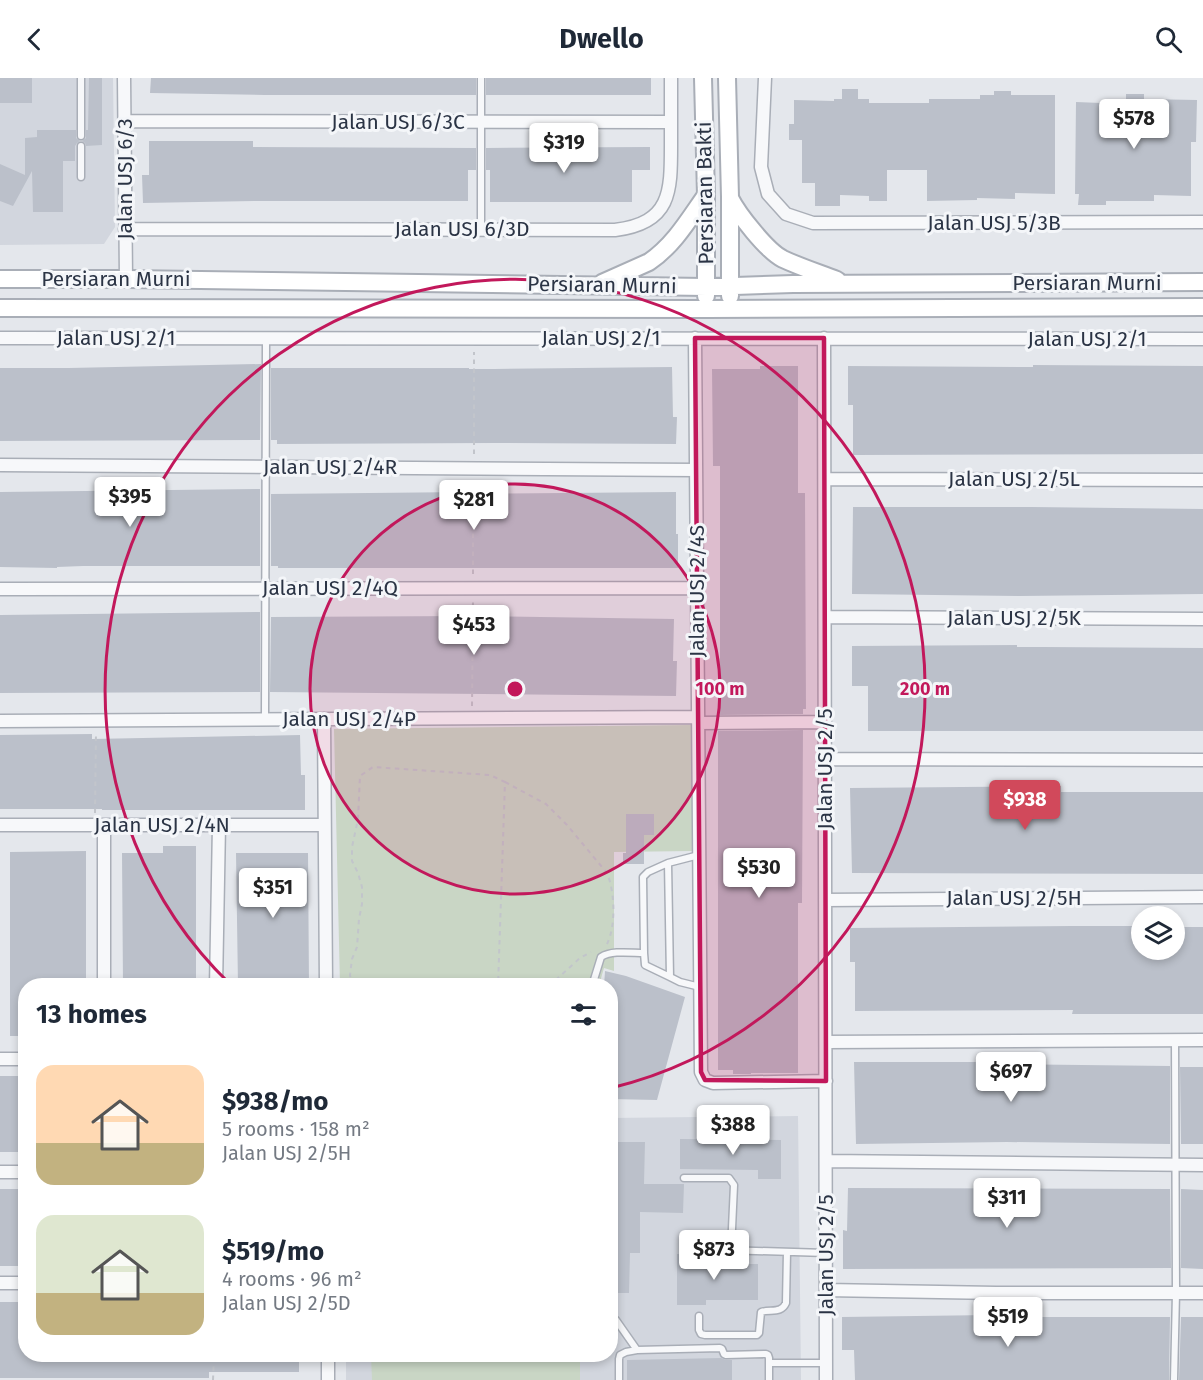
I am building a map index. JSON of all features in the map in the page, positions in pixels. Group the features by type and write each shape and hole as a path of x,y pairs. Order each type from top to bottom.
{"main road":[{"name":"Persiaran Bakti","path":"703,78 706,309"},
{"name":"Persiaran Bakti","path":"727,78 730,197 729,309"},
{"path":"595,285 657,257 678,235 706,195"},
{"path":"730,197 736,209 780,258 846,284"},
{"name":"Persiaran Murni","path":"0,279 706,287 1203,282"},
{"name":"Persiaran Murni","path":"0,308 1203,307"}],"street":[{"name":"Jalan USJ 6/3","path":"124,78 126,279"},
{"name":"Jalan USJ 6/3D","path":"125,229 615,230 631,228 654,216 669,192 671,78"},
{"name":"Jalan USJ 5/3B","path":"765,78 761,167 768,194 786,214 813,223 1203,222"},
{"name":"Jalan USJ 6/3C","path":"124,122 671,122"},
{"name":"Jalan USJ 2/1","path":"0,338 1203,339"},
{"name":"Jalan USJ 2/4S","path":"695,339 701,1072 705,1080 713,1083 826,1081"},
{"name":"Jalan USJ 2/5","path":"824,339 826,1380"},
{"name":"Jalan USJ 2/4R","path":"0,465 696,470"},
{"name":"Jalan USJ 2/5L","path":"825,479 1203,480"},
{"name":"Jalan USJ 2/4Q","path":"0,589 697,588"},
{"name":"Jalan USJ 2/5K","path":"825,617 1203,620"},
{"name":"Jalan USJ 2/4P","path":"0,721 472,718 825,722"},
{"path":"324,719 326,978"},
{"path":"825,759 1203,760"},
{"name":"Jalan USJ 2/4N","path":"0,825 324,825"},
{"path":"99,825 104,978"},
{"path":"216,978 219,825"},
{"name":"Jalan USJ 2/5H","path":"825,900 1203,897"},
{"path":"826,1042 1203,1040"},
{"path":"0,1059 18,1059"},
{"path":"826,1161 1203,1165"},
{"path":"0,1172 18,1172"},
{"path":"0,1283 18,1283"},
{"path":"826,1290 1203,1293"},
{"path":"328,1362 328,1380"}],"lane":[{"path":"81,78 81,136"},
{"path":"481,78 481,229"},
{"path":"81,146 81,177"},
{"path":"265,719 267,338"},
{"path":"699,855 668,863 648,872 643,877 645,965 680,982 700,987"},
{"path":"668,863 670,977"},
{"path":"594,978 601,957 606,954 644,953"},
{"path":"1174,1380 1175,1040"},
{"path":"684,1178 729,1178 731,1180 734,1185 731,1250"},
{"path":"690,1249 826,1253"},
{"path":"699,1316 701,1334 757,1335 761,1312 780,1310 786,1303 787,1252"},
{"path":"618,1323 637,1350"},
{"path":"619,1380 619,1359 620,1355 626,1352 720,1348 726,1355 768,1355 769,1380"},
{"path":"769,1363 826,1363"}],"path":[{"path":"472,718 474,338"},
{"path":"96,720 99,825"},
{"path":"351,978 362,904 362,887 352,861 352,847 358,819 360,776 373,767 490,775 546,804 567,825 607,873 610,880 612,934 607,944 602,947"},
{"path":"498,978 505,782"},
{"path":"558,978 580,958 592,952"},
{"path":"213,1380 214,1362"}],"highlighted area":[{"path":"695,338 824,338 826,1081 705,1080 701,1072"}],"shaded area":[{"path":"0,78 113,78 115,227 104,244 0,245"},
{"path":"798,1116 801,1380 346,1380 346,1362 618,1362 618,1118"}],"green space":[{"path":"692,725 693,851 614,852 614,971 604,968 601,978 340,978 334,729"},
{"path":"371,1362 580,1362 580,1380 372,1380"}],"building":[{"path":"0,78 32,78 32,103 0,103"},
{"path":"89,78 102,78 102,145 86,146 82,141 86,138 86,130 88,130"},
{"path":"151,78 476,78 476,95 150,93"},
{"path":"486,78 651,78 651,95 486,95"},
{"path":"842,89 858,89 858,99 869,99 869,103 929,103 929,99 980,99 980,95 994,95 994,91 1011,91 1011,95 1055,95 1055,194 1015,193 1015,199 977,198 977,200 927,201 927,170 887,170 887,201 869,201 869,196 840,195 840,206 815,206 815,183 802,183 802,140 789,140 789,124 794,124 794,100 834,101 834,99 842,99"},
{"path":"1126,94 1144,94 1144,99 1197,100 1196,142 1191,142 1191,196 1154,195 1154,201 1106,201 1106,205 1078,205 1079,194 1075,194 1076,102 1126,104"},
{"path":"37,130 76,130 76,138 80,141 75,146 75,161 63,161 63,212 33,212 32,171 13,206 0,201 0,164 25,175 25,138 37,137"},
{"path":"149,141 253,141 253,147 476,148 476,170 468,170 468,201 143,203 142,175 149,175"},
{"path":"650,147 650,170 632,170 632,202 490,202 490,170 486,170 486,148"},
{"path":"261,364 260,440 0,441 0,368"},
{"path":"1033,365 1203,366 1203,454 853,455 853,405 848,405 848,366 1033,367"},
{"path":"760,366 798,366 798,493 805,493 806,709 803,709 803,714 720,715 720,466 713,466 712,369 760,369"},
{"path":"672,367 673,417 677,417 676,444 277,444 277,440 271,440 271,368"},
{"path":"260,489 260,566 0,567 0,492"},
{"path":"467,492 467,494 676,492 678,568 278,568 278,566 271,566 271,494"},
{"path":"853,507 1203,509 1203,594 1020,596 852,594"},
{"path":"260,612 260,692 0,693 0,615"},
{"path":"466,616 674,619 673,661 677,661 676,696 270,692 271,617"},
{"path":"1017,645 1017,647 1203,648 1203,731 868,731 868,686 852,686 852,646"},
{"path":"803,730 802,903 798,903 798,1073 733,1074 733,1070 718,1070 718,731"},
{"path":"92,734 92,739 300,735 301,775 305,775 305,810 0,809 0,735"},
{"path":"1061,786 1061,792 1203,792 1203,874 852,873 850,788"},
{"path":"626,814 654,814 654,835 644,835 644,864 623,864 623,853 626,853"},
{"path":"163,846 196,846 196,978 123,978 122,853 163,853"},
{"path":"86,851 86,978 18,978 18,1036 10,1036 10,852"},
{"path":"236,853 308,853 309,978 238,978"},
{"path":"1131,926 1131,960 1185,960 1185,927 1203,927 1203,1014 1072,1014 1073,1010 855,1011 855,962 850,962 850,928"},
{"path":"605,971 685,997 657,1100 618,1099 618,978 605,978"},
{"path":"854,1062 1170,1066 1170,1144 1007,1142 856,1144"},
{"path":"1180,1067 1203,1067 1203,1144 1181,1144"},
{"path":"0,1076 18,1076 18,1152 0,1152"},
{"path":"680,1139 781,1140 781,1179 758,1179 758,1170 680,1169"},
{"path":"618,1142 645,1142 644,1184 684,1184 683,1213 640,1212 640,1253 630,1253 629,1293 618,1293"},
{"path":"848,1188 1170,1189 1171,1268 843,1269 843,1230 847,1231"},
{"path":"0,1189 18,1189 18,1266 0,1266"},
{"path":"1181,1189 1203,1190 1203,1269 1181,1268"},
{"path":"677,1254 706,1255 706,1264 758,1264 758,1300 706,1300 706,1305 677,1305"},
{"path":"0,1302 18,1302 18,1362 299,1362 299,1372 209,1372 209,1378 0,1378"},
{"path":"991,1315 991,1317 1170,1317 1169,1380 855,1380 854,1350 842,1350 842,1317"},
{"path":"1181,1317 1203,1317 1203,1380 1179,1380"},
{"path":"721,1358 732,1360 732,1380 627,1380 627,1360"}]}
